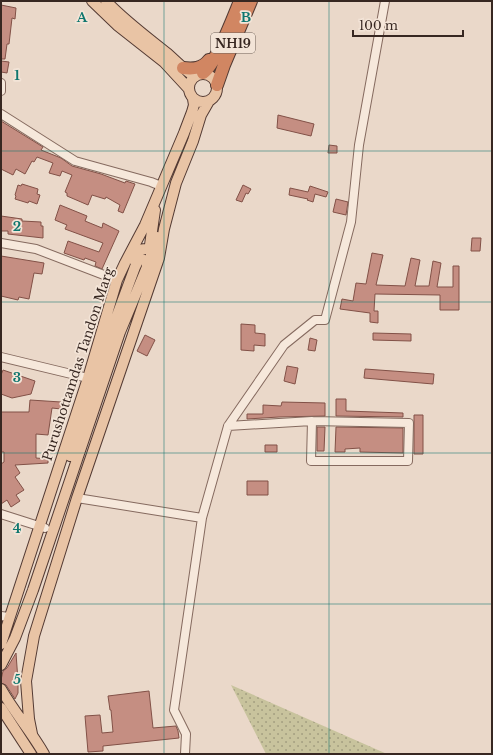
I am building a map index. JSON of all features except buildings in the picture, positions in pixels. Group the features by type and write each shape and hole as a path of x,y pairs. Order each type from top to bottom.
{"highway":[{"name":"NH19","path":"199,75 208,70 240,1"},
{"name":"NH19","path":"217,85 251,1"},
{"path":"181,73 197,69 204,65 218,51"}],"main road":[{"path":"92,1 117,25 168,60"},
{"path":"106,1 123,19 181,73 193,99 200,102 209,101"},
{"path":"151,251 201,115 209,101 216,94 217,85 212,77 181,73"},
{"path":"181,73 188,101 190,118"},
{"path":"188,88 189,84 199,75"},
{"name":"Purushottamdas Tandon Marg","path":"91,379 117,280 145,225 190,118 194,105 193,99"},
{"path":"1,665 15,638 120,332 147,267 151,251 159,190"},
{"path":"32,734 29,720 26,682 29,660 38,621 77,498 159,258 170,201"},
{"path":"125,263 136,252 145,248 151,251"},
{"path":"1,655 91,379 138,261 142,259 147,262 147,267"},
{"path":"1,644 5,616 42,526"},
{"path":"1,688 15,713 32,734 44,754"},
{"path":"1,708 31,754"}],"street":[{"path":"186,754 186,734 174,710 202,518 228,426 284,345 315,320 325,320 351,222 359,145 385,1"},
{"path":"1,83 1,91"},
{"path":"1,114 75,161 151,182 159,190"},
{"path":"1,243 36,249 117,280"},
{"path":"1,357 91,379"},
{"path":"228,426 312,421 409,423 408,461 311,461 312,421"},
{"path":"77,498 202,518"},
{"path":"1,514 42,526"}],"shaded area":[{"path":"231,685 387,754 266,754"}]}
